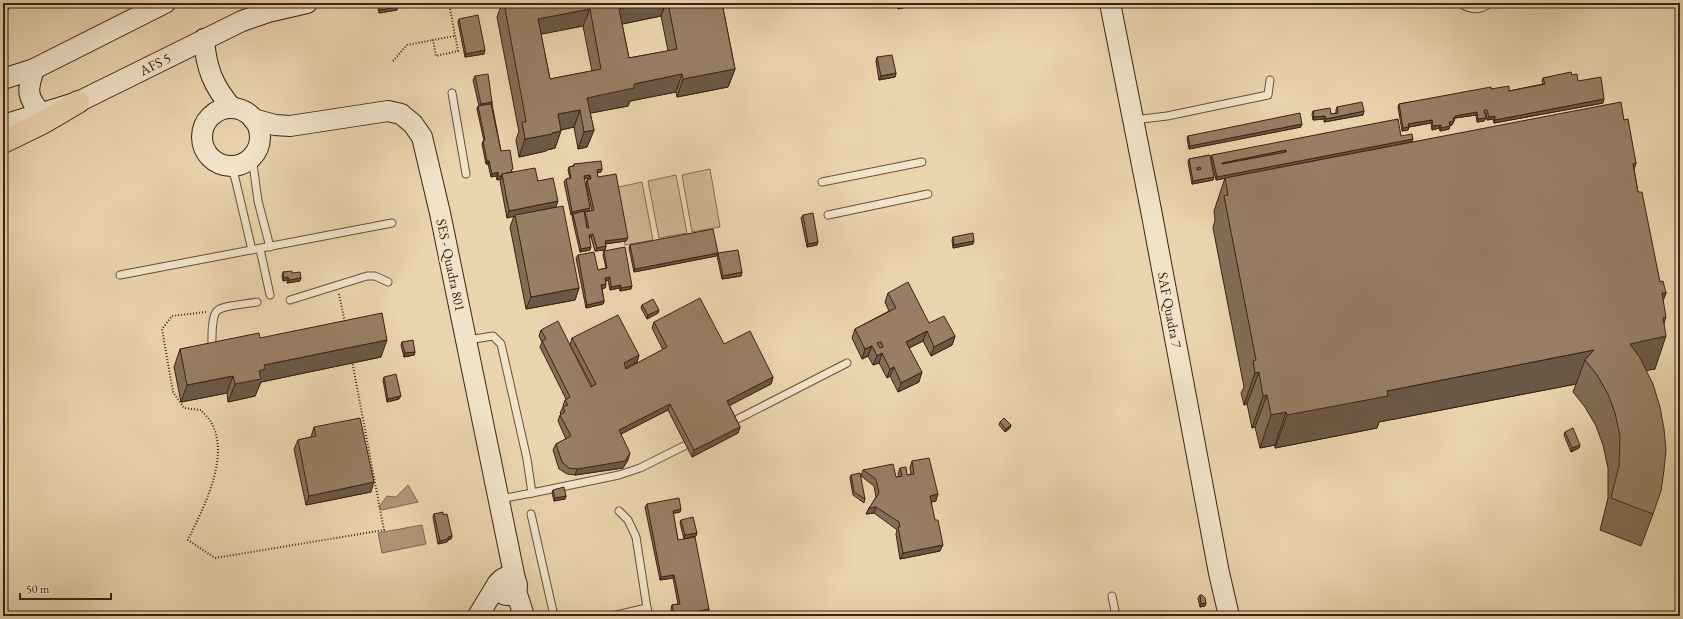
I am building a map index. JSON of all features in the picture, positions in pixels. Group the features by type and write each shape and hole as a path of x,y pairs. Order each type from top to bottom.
{"main road":[{"path":"3,142 78,102"}],"street":[{"path":"3,79 34,69 165,3"},
{"name":"AFS 5","path":"3,125 78,102 242,21 268,12 307,3"},
{"name":"SAF Quadra 7","path":"1110,3 1134,120 1219,573 1229,616"},
{"path":"204,39 209,90 223,111"},
{"path":"180,51 198,66 208,78"},
{"path":"34,69 28,90 30,99 42,114"},
{"path":"223,111 244,111 253,119 260,132 260,141 255,154 242,164 230,166 222,165 213,160 207,153 203,144 202,134 210,117 223,111"},
{"name":"SES - Quadra 801","path":"253,119 275,125 290,126 388,111 401,114 413,124 422,137 440,213 505,535 507,587 517,616"},
{"name":"SES - Quadra 801","path":"255,154 277,134 290,126"},
{"path":"478,616 507,587"},
{"path":"482,616 507,587"},
{"name":"SES - Quadra 801","path":"507,587 524,616"}],"lane":[{"path":"1460,3 1467,8 1474,9 1482,8 1490,3"},
{"path":"1134,120 1167,116 1268,95 1270,80"},
{"path":"452,93 466,174"},
{"path":"255,154 258,201 270,247"},
{"path":"822,182 922,162"},
{"path":"230,166 235,178 252,250"},
{"path":"828,215 928,194"},
{"path":"120,275 392,223"},
{"path":"260,249 270,295"},
{"path":"290,300 367,276 375,276 388,282"},
{"path":"212,348 214,317 216,311 222,308 257,302"},
{"path":"466,340 493,336 501,344 527,459 532,493"},
{"path":"730,423 847,363"},
{"path":"498,499 619,475 640,468 684,446"},
{"path":"619,511 628,520 636,537 649,616"},
{"path":"531,514 554,616"},
{"path":"1112,596 1116,616"},
{"path":"612,616 647,608"}],"path":[{"path":"433,40 436,56 458,52 448,3"},
{"path":"454,30 458,29"},
{"path":"393,61 407,44 455,36"},
{"path":"338,285 345,324"},
{"path":"216,311 172,316 162,329 174,392 184,408 201,410 211,422 217,441 217,467 205,505 188,540 215,558 384,530 350,354"}],"shaded area":[{"path":"710,169 720,227 692,232 682,175"},
{"path":"676,175 687,233 659,238 648,181"},
{"path":"642,182 653,240 625,245 614,188"},
{"path":"408,485 418,502 382,510 379,507 387,496 396,497"},
{"path":"422,525 426,544 382,553 378,533"}],"building":[{"path":"3,3 9,3 9,8 3,15"},
{"path":"379,3 397,3 398,7 380,10"},
{"path":"504,3 647,3 619,9 629,58 677,49 668,3 722,3 735,69 683,79 682,74 634,84 634,88 587,98 594,130 584,132 580,110 558,114 561,131 525,139 522,122 526,122","holes":["590,9 601,69 550,79 538,19"]},
{"path":"899,3 911,3 899,5"},
{"path":"478,15 485,50 466,54 459,19"},
{"path":"892,55 896,73 881,76 877,57"},
{"path":"1571,72 1572,75 1577,74 1578,81 1601,77 1604,99 1495,120 1495,116 1489,117 1487,110 1484,110 1486,118 1478,119 1477,112 1455,116 1455,118 1453,118 1454,121 1449,122 1450,126 1441,128 1441,125 1433,126 1432,120 1408,124 1409,127 1403,128 1399,104 1491,87 1491,89 1509,86 1509,91 1545,84 1543,78"},
{"path":"488,74 492,102 481,104 475,76"},
{"path":"1362,102 1364,111 1326,119 1325,116 1314,117 1313,111 1330,108 1331,114 1338,113 1337,107"},
{"path":"1621,102 1624,120 1628,119 1636,163 1633,164 1638,192 1642,192 1660,282 1663,281 1666,293 1662,293 1666,317 1663,318 1666,336 1630,344 1640,358 1653,384 1660,407 1664,429 1666,450 1664,470 1661,491 1653,514 1611,498 1619,466 1620,436 1615,413 1608,394 1597,375 1585,360 1594,350 1387,391 1388,396 1287,415 1286,412 1271,415 1267,395 1263,396 1259,372 1255,373 1253,361 1256,360 1224,196 1228,195 1225,178"},
{"path":"491,104 501,151 510,150 513,169 511,170 512,172 502,174 502,176 498,176 498,172 492,174 489,161 487,161 483,141 485,140 478,106"},
{"path":"1300,113 1302,124 1190,146 1188,136"},
{"path":"1398,119 1401,136 1412,134 1413,139 1217,177 1212,155","holes":["1286,150 1286,152 1222,164"]},
{"path":"1210,155 1214,177 1193,181 1189,159"},
{"path":"601,161 602,169 597,170 598,177 616,174 628,238 605,241 606,246 597,248 593,234 589,235 591,247 581,249 573,214 584,211 587,228 589,228 585,212 594,210 587,180 591,179 590,175 584,176 590,208 572,212 566,179 571,178 569,167 574,166 574,164"},
{"path":"535,168 538,181 553,178 558,201 509,211 502,174"},
{"path":"563,206 579,288 531,297 515,215"},
{"path":"1680,210 1680,232 1679,232 1677,211"},
{"path":"813,213 818,242 808,244 803,215"},
{"path":"713,229 718,253 635,269 630,245"},
{"path":"973,233 974,241 954,245 953,237"},
{"path":"625,247 632,286 621,288 621,285 611,287 610,277 605,278 606,284 601,285 604,301 587,305 578,255 594,252 598,270 607,268 604,251"},
{"path":"738,250 742,272 723,276 718,253"},
{"path":"292,271 292,273 300,272 301,278 289,280 288,277 284,278 283,272"},
{"path":"908,282 929,323 944,316 955,336 934,347 927,331 906,342 922,372 901,383 894,367 890,369 882,353 877,356 872,346 865,349 855,329 896,308 888,293","holes":["881,342 883,347 880,348 877,343"]},
{"path":"700,298 724,344 750,331 773,377 727,401 740,427 694,450 670,404 619,430 630,453 625,461 577,469 569,468 562,462 556,444 571,436 560,415 565,412 563,407 568,405 565,400 570,397 542,341 546,339 541,330 558,321 591,387 596,384 572,338 618,315 639,355 624,363 626,369 667,347 654,322"},
{"path":"653,299 659,310 648,315 642,305"},
{"path":"382,313 387,340 264,365 265,369 259,371 261,379 235,384 233,376 187,385 180,349 259,333 260,338"},
{"path":"413,340 415,352 405,353 402,342"},
{"path":"396,374 401,396 388,399 384,377"},
{"path":"360,418 374,482 309,496 298,440 316,436 314,427"},
{"path":"1004,418 1011,425 1006,429 1000,422"},
{"path":"1573,428 1580,445 1572,448 1565,432"},
{"path":"929,458 938,494 930,496 935,520 938,520 943,545 903,553 898,527 900,527 899,522 876,507 869,508 879,493 876,479 863,470 893,464 896,477 902,476 900,468 906,467 907,475 914,474 912,461"},
{"path":"860,473 865,499 854,492 851,475"},
{"path":"564,487 566,496 555,498 553,490"},
{"path":"679,498 681,509 673,511 678,540 695,537 709,609 674,616 672,605 680,604 674,575 661,577 647,504"},
{"path":"443,512 443,515 447,514 452,536 448,537 448,539 440,541 434,514"},
{"path":"693,517 697,533 685,535 681,520"},
{"path":"1200,595 1205,598 1206,603 1201,604"}]}
